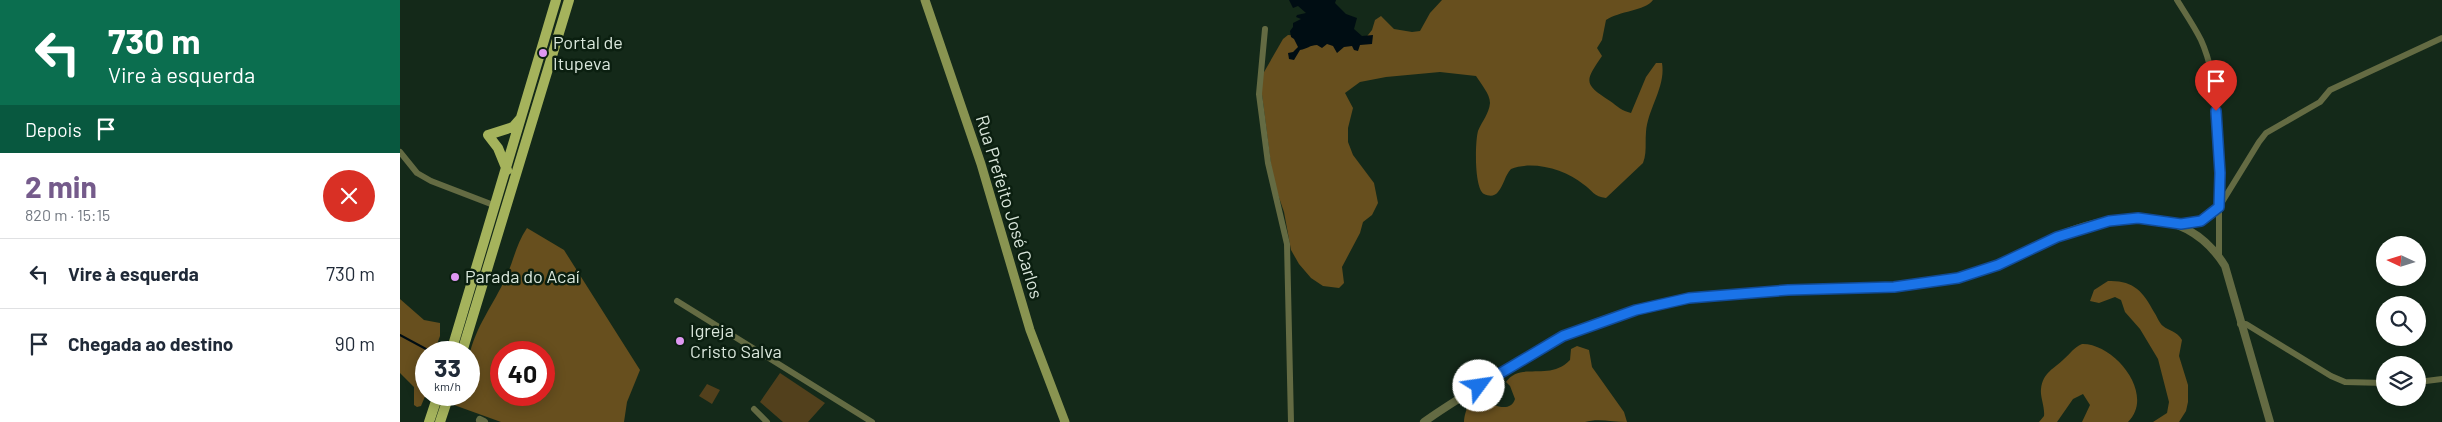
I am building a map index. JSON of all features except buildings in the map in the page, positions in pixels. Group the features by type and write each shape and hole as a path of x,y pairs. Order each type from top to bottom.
{"main road":[{"path":"454,341 507,170 556,0"},
{"path":"465,341 569,0"},
{"name":"Rua Prefeito José Carlos","path":"925,0 981,164 1030,330 1065,422"},
{"path":"507,170 498,148 488,135 513,127 522,116"},
{"path":"429,422 434,406"},
{"path":"440,422 445,406"}],"street":[{"path":"2177,0 2201,40 2213,78 2219,144 2219,256"},
{"path":"1265,29 1259,94 1268,163 1286,244 1291,422"},
{"path":"1424,422 1445,407 1563,336 1636,310 1689,298 1788,290 1894,287 1958,278 1998,265 2057,237 2109,221 2138,218 2181,224 2201,221 2219,207 2266,133 2308,111 2320,102 2330,90 2442,38"},
{"path":"400,152 417,173 431,181 496,206"},
{"path":"2181,224 2207,242 2225,266 2240,324 2270,422"},
{"path":"677,301 872,422"},
{"path":"2240,324 2246,324 2330,376 2345,382 2376,384"},
{"path":"2426,381 2442,379"},
{"path":"754,409 767,422"}],"shaded area":[{"path":"1289,0 1336,0 1335,3 1346,14 1357,18 1354,29 1362,36 1373,35 1372,44 1360,45 1358,51 1354,50 1352,46 1344,47 1337,53 1333,46 1327,44 1322,48 1315,45 1300,50 1294,60 1289,59 1288,53 1293,52 1298,47 1291,37 1290,31 1293,23 1301,19 1296,17 1297,15 1306,13 1298,6 1293,8"},
{"path":"1442,0 1653,0 1638,9 1606,20 1602,40 1597,48 1602,56 1590,77 1591,86 1595,90 1620,108 1631,113 1646,77 1656,63 1662,63 1663,72 1659,89 1647,123 1643,163 1606,198 1596,195 1568,174 1539,166 1520,166 1511,169 1496,194 1484,194 1478,183 1476,145 1478,131 1487,114 1490,100 1476,76 1440,72 1386,77 1360,82 1345,93 1353,108 1348,128 1348,142 1353,155 1374,183 1378,203 1372,215 1363,222 1360,233 1342,267 1344,283 1339,288 1323,286 1311,278 1299,264 1291,250 1284,212 1273,180 1260,79 1283,39 1288,35 1364,40 1372,30 1375,20 1381,16 1394,29 1412,32 1420,31 1430,13"},
{"path":"527,228 564,250 640,370 627,402 624,422 501,422 457,406 480,406 480,341 474,341 506,277"},
{"path":"2108,281 2124,282 2136,288 2146,298 2162,325 2178,335 2182,340 2179,356 2188,385 2188,402 2186,411 2179,422 2153,422 2167,413 2169,402 2158,359 2140,329 2125,312 2121,300 2115,297 2099,303 2090,301 2094,290"},
{"path":"400,299 424,320 440,323 440,336 438,341 415,341 415,406 414,387 400,373"},
{"path":"2082,344 2094,346 2107,352 2128,372 2137,398 2135,411 2128,422 2082,422 2090,405 2083,394 2073,399 2057,422 2039,422 2044,416 2041,392 2044,379 2050,371"},
{"path":"1577,346 1589,350 1592,367 1624,412 1627,422 1600,420 1585,422 1464,422 1470,402 1482,393 1488,392 1494,405 1503,407 1512,405 1515,399 1510,386 1506,382 1512,376 1519,373 1553,370 1562,366 1570,360 1571,349"},
{"path":"780,373 825,403 808,422 783,422 760,402"},
{"path":"707,384 720,390 712,404 699,396"}],"waterway":[{"path":"400,335 415,343"}],"place":[{"name":"Portal de Itupeva","path":"543,53"},
{"name":"Parada do Acaí","path":"455,277"},
{"name":"Igreja Cristo Salva","path":"680,341"}],"route":[{"path":"1479,386 1563,336 1636,310 1689,298 1788,290 1894,287 1958,278 1998,265 2057,237 2109,221 2138,218 2181,224 2201,221 2219,207 2220,173 2216,111"}]}
